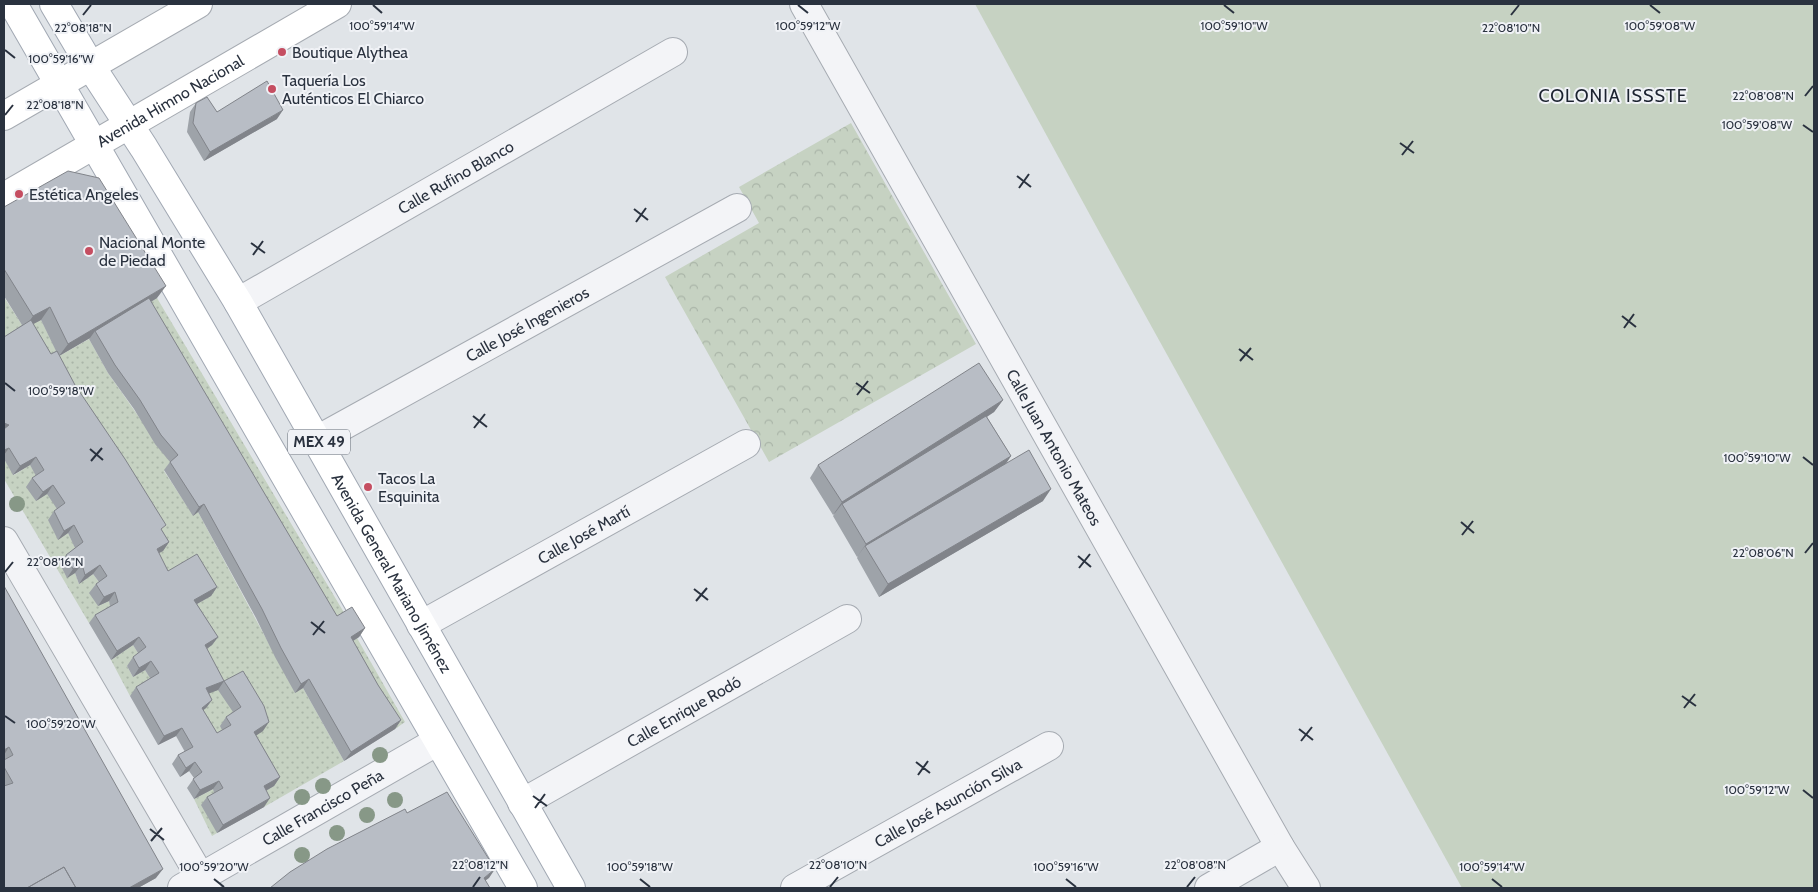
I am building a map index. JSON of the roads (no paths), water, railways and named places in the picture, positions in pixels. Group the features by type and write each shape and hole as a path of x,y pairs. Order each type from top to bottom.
{"main road":[{"name":"MEX 49","path":"13,4 523,888"},
{"name":"Avenida General Mariano Jiménez","path":"54,4 238,302 571,888"},
{"path":"4,116 198,4"},
{"name":"Avenida Himno Nacional","path":"4,198 128,124 337,4"}],"street":[{"name":"Calle Juan Antonio Mateos","path":"804,4 1280,847 1306,888"},
{"name":"Calle Rufino Blanco","path":"238,302 673,52"},
{"name":"Calle José Ingenieros","path":"317,440 737,208"},
{"name":"Calle José Martí","path":"421,625 746,444"},
{"path":"4,540 196,885"},
{"name":"Calle Enrique Rodó","path":"522,803 847,619"},
{"name":"Calle Francisco Peña","path":"196,885 438,741"},
{"name":"Calle José Asunción Silva","path":"795,888 1049,746"},
{"path":"1209,888 1280,847"}],"place":[{"name":"Boutique Alythea","path":"282,52"},
{"name":"Taquería Los Auténticos El Chiarco","path":"272,89"},
{"name":"Estética Angeles","path":"19,194"},
{"name":"Nacional Monte de Piedad","path":"89,251"},
{"name":"Tacos La Esquinita","path":"368,487"}],"district":[{"name":"COLONIA ISSSTE","path":"1613,96"}]}
